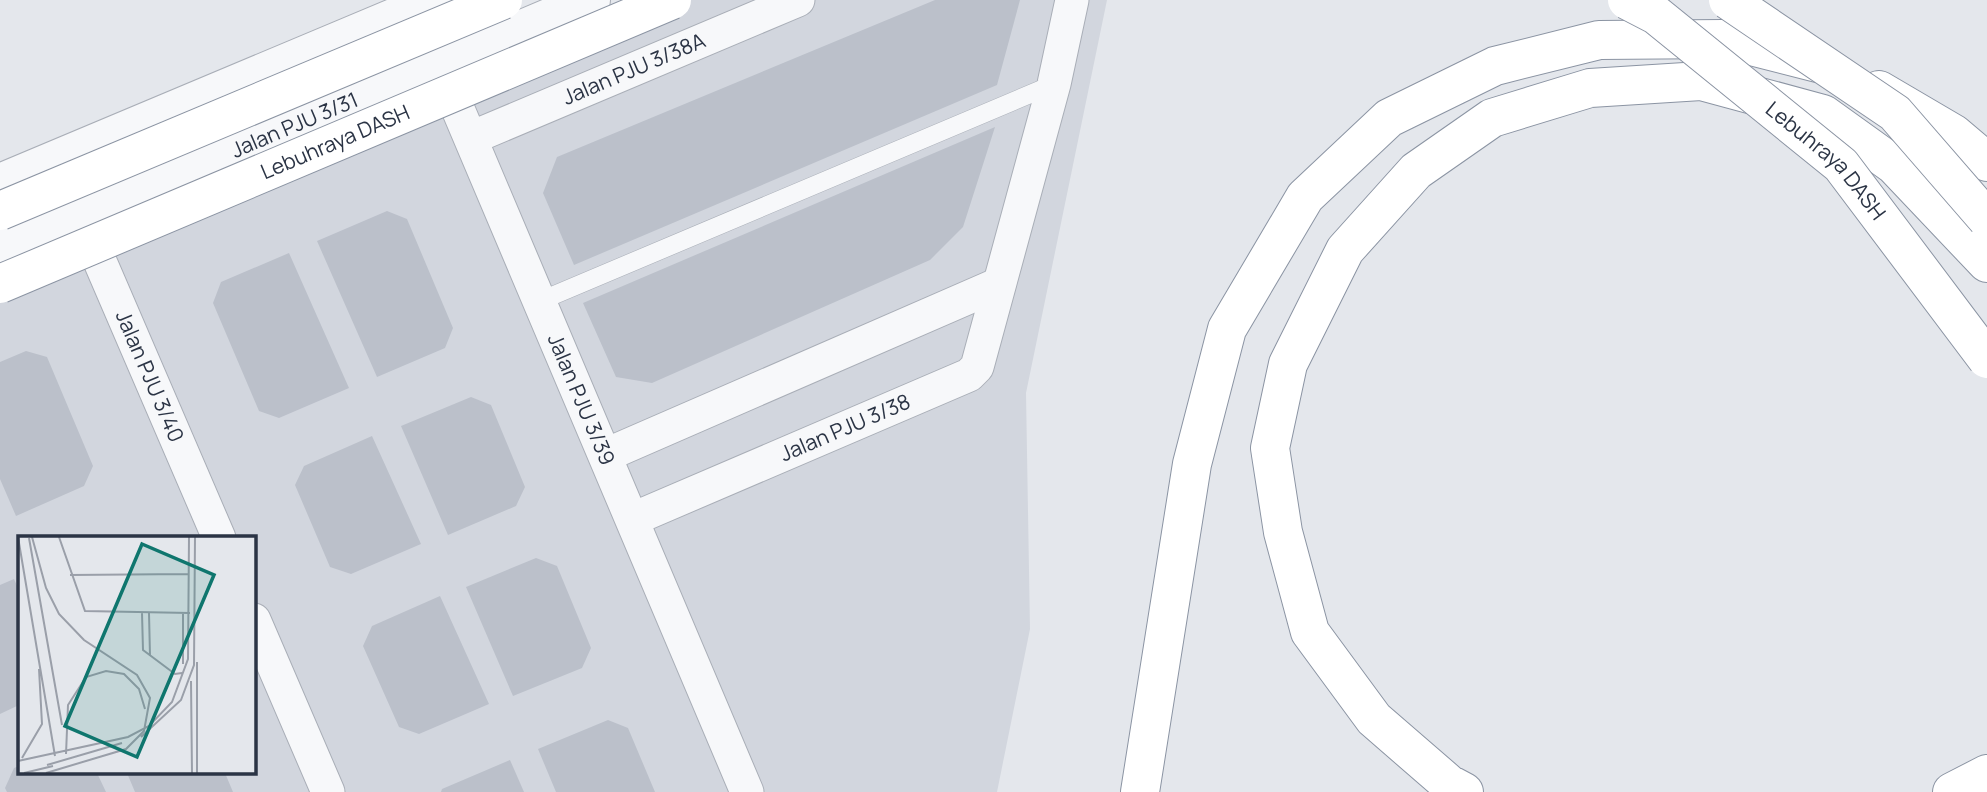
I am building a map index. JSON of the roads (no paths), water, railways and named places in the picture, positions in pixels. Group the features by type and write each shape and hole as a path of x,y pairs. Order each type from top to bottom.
{"highway":[{"path":"0,211 503,0"},
{"name":"Lebuhraya DASH","path":"0,284 672,0"},
{"name":"Lebuhraya DASH","path":"1627,0 1656,15 1841,165 1987,359"},
{"path":"1728,0 1895,113 1987,219"},
{"path":"1140,792 1192,464 1227,329 1305,197 1389,118 1495,66 1600,40 1724,39 1846,71 1954,134 1987,162"},
{"path":"1464,792 1449,784 1374,719 1311,632 1283,532 1269,448 1288,364 1345,250 1416,171 1492,118 1590,88 1702,81 1823,114 1894,164 1987,263"},
{"path":"1952,792 1987,774"}],"street":[{"name":"Jalan PJU 3/31","path":"0,250 439,62 591,0"},
{"name":"Jalan PJU 3/38A","path":"471,138 798,0"},
{"name":"Jalan PJU 3/38","path":"634,519 969,375 982,355 1054,83 1072,0"},
{"name":"Jalan PJU 3/39","path":"424,5 439,62 747,792"},
{"path":"0,183 424,5"},
{"name":"Jalan PJU 3/40","path":"80,216 218,536"},
{"path":"606,455 999,284"},
{"path":"256,625 328,792"}],"lane":[{"path":"540,301 1054,83"}]}
